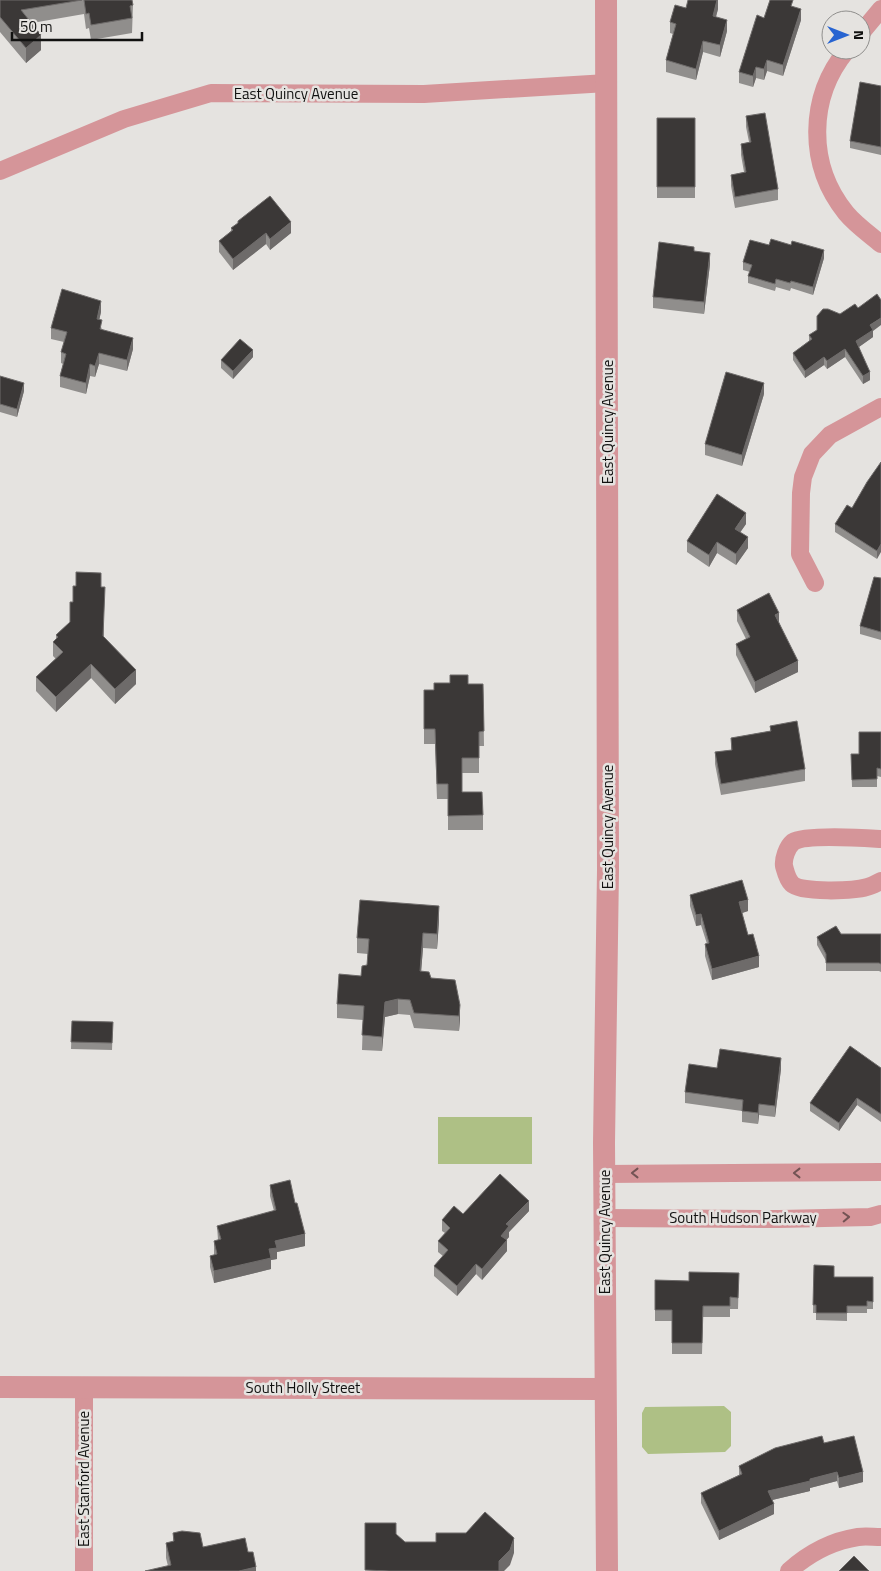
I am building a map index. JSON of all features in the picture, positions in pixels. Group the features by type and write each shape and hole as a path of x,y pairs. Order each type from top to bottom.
{"street":[{"name":"East Quincy Avenue","path":"606,0 608,870 605,1388 607,1571"},
{"path":"871,20 881,8"},
{"path":"840,60 832,70 822,92 817,119 821,163 829,184 846,213 881,244"},
{"name":"East Quincy Avenue","path":"0,171 124,119 211,93 424,94 606,83"},
{"path":"815,583 800,554 803,477 812,454 830,435 881,407"},
{"path":"881,839 805,838 793,842 787,851 784,862 786,876 791,884 799,889 867,888 881,881"},
{"path":"605,1174 881,1172"},
{"name":"South Hudson Parkway","path":"605,1218 779,1219 881,1214"},
{"name":"South Holly Street","path":"0,1387 605,1388"},
{"name":"East Stanford Avenue","path":"84,1388 84,1571"},
{"path":"789,1571 811,1553 836,1542 858,1537 881,1537"}],"green space":[{"path":"438,1117 532,1117 532,1164 438,1164"},
{"path":"724,1406 731,1412 731,1446 725,1452 648,1454 642,1447 642,1413 645,1407"}],"building":[{"path":"0,0 82,0 21,10 41,35 26,48 0,17"},
{"path":"84,0 132,0 133,5 130,6 132,18 91,25 89,13 86,14"},
{"path":"688,0 717,0 713,16 727,20 720,45 703,41 696,69 666,60 676,24 670,22 675,5 686,8"},
{"path":"770,0 793,0 791,6 801,9 783,65 767,60 764,69 756,67 753,76 739,72 757,15 764,18"},
{"path":"860,82 881,86 881,147 850,141"},
{"path":"765,113 778,189 735,197 731,175 746,172 741,144 751,142 746,116"},
{"path":"657,118 695,118 695,187 657,187"},
{"path":"270,196 291,222 270,239 266,233 233,259 219,241 233,230 231,228 238,221"},
{"path":"771,239 791,245 792,241 824,250 813,287 776,279 775,284 748,276 752,265 743,262 750,240 769,245"},
{"path":"659,242 694,247 694,251 710,253 704,302 653,297"},
{"path":"62,289 101,301 97,319 102,320 100,329 133,338 127,360 99,353 95,366 90,364 86,383 60,376 66,354 61,352 67,332 51,328"},
{"path":"877,294 881,300 881,318 870,325 873,330 856,341 870,372 863,376 845,349 827,361 824,357 805,371 793,353 812,339 809,335 817,330 817,316 823,309 840,314 855,304 858,308"},
{"path":"240,339 253,350 233,371 221,360"},
{"path":"726,372 764,383 742,455 705,444"},
{"path":"0,376 24,383 17,409 0,404"},
{"path":"881,462 881,544 877,551 835,524 847,505 852,508"},
{"path":"717,494 746,513 735,529 748,537 736,554 717,542 709,555 687,541"},
{"path":"76,572 101,573 101,587 105,587 103,636 136,670 115,689 91,664 56,697 36,677 63,652 53,642 58,637 56,635 70,622 70,602 73,602 73,586 76,586"},
{"path":"874,577 881,578 881,632 860,626"},
{"path":"769,593 779,613 775,615 798,661 755,682 736,644 750,637 737,610"},
{"path":"450,675 468,675 468,684 483,684 484,731 479,732 479,758 462,758 462,792 482,792 483,815 448,816 448,784 437,784 435,729 424,729 424,690 434,690 434,683 450,683"},
{"path":"797,721 805,769 721,784 715,752 732,750 731,738 771,731 770,726"},
{"path":"859,732 881,732 881,769 877,768 877,779 852,780 851,754 859,754"},
{"path":"742,880 748,900 739,902 748,935 753,934 759,956 712,969 705,944 709,943 701,914 696,915 690,895"},
{"path":"360,900 439,906 437,934 423,933 420,971 429,972 431,978 455,980 460,1005 459,1016 414,1013 410,1000 398,999 385,1002 382,1037 362,1035 364,1006 337,1004 339,974 361,976 362,966 367,965 369,939 357,938"},
{"path":"836,926 841,934 881,934 881,964 826,963 826,954 817,937"},
{"path":"72,1021 113,1022 112,1043 71,1042"},
{"path":"850,1046 881,1068 881,1114 857,1098 839,1123 810,1103"},
{"path":"720,1049 781,1058 775,1106 759,1104 758,1113 742,1111 743,1100 685,1092 689,1064 717,1068"},
{"path":"500,1174 529,1201 506,1224 509,1226 501,1236 507,1240 482,1269 476,1264 457,1286 434,1266 448,1250 438,1241 450,1228 442,1220 454,1206 463,1214"},
{"path":"290,1180 305,1234 275,1241 277,1248 269,1249 271,1258 214,1271 210,1256 217,1254 214,1241 221,1239 217,1226 276,1210 270,1185"},
{"path":"814,1265 834,1266 834,1277 873,1277 873,1302 867,1301 867,1306 847,1306 847,1313 816,1313 816,1305 813,1305"},
{"path":"689,1272 739,1273 738,1298 730,1297 730,1306 703,1306 702,1343 672,1343 672,1310 655,1310 655,1280 689,1281"},
{"path":"822,1436 824,1443 854,1436 863,1472 839,1478 837,1472 810,1479 810,1481 768,1491 774,1504 719,1531 701,1493 742,1474 739,1466 775,1448"},
{"path":"485,1512 514,1538 510,1550 499,1561 499,1571 365,1570 365,1523 396,1523 396,1534 405,1542 436,1542 436,1533 466,1533"},
{"path":"182,1531 200,1533 203,1547 245,1538 248,1552 253,1552 256,1567 239,1571 145,1571 171,1565 166,1543 174,1541 173,1533"},
{"path":"854,1556 869,1571 839,1571"}]}
